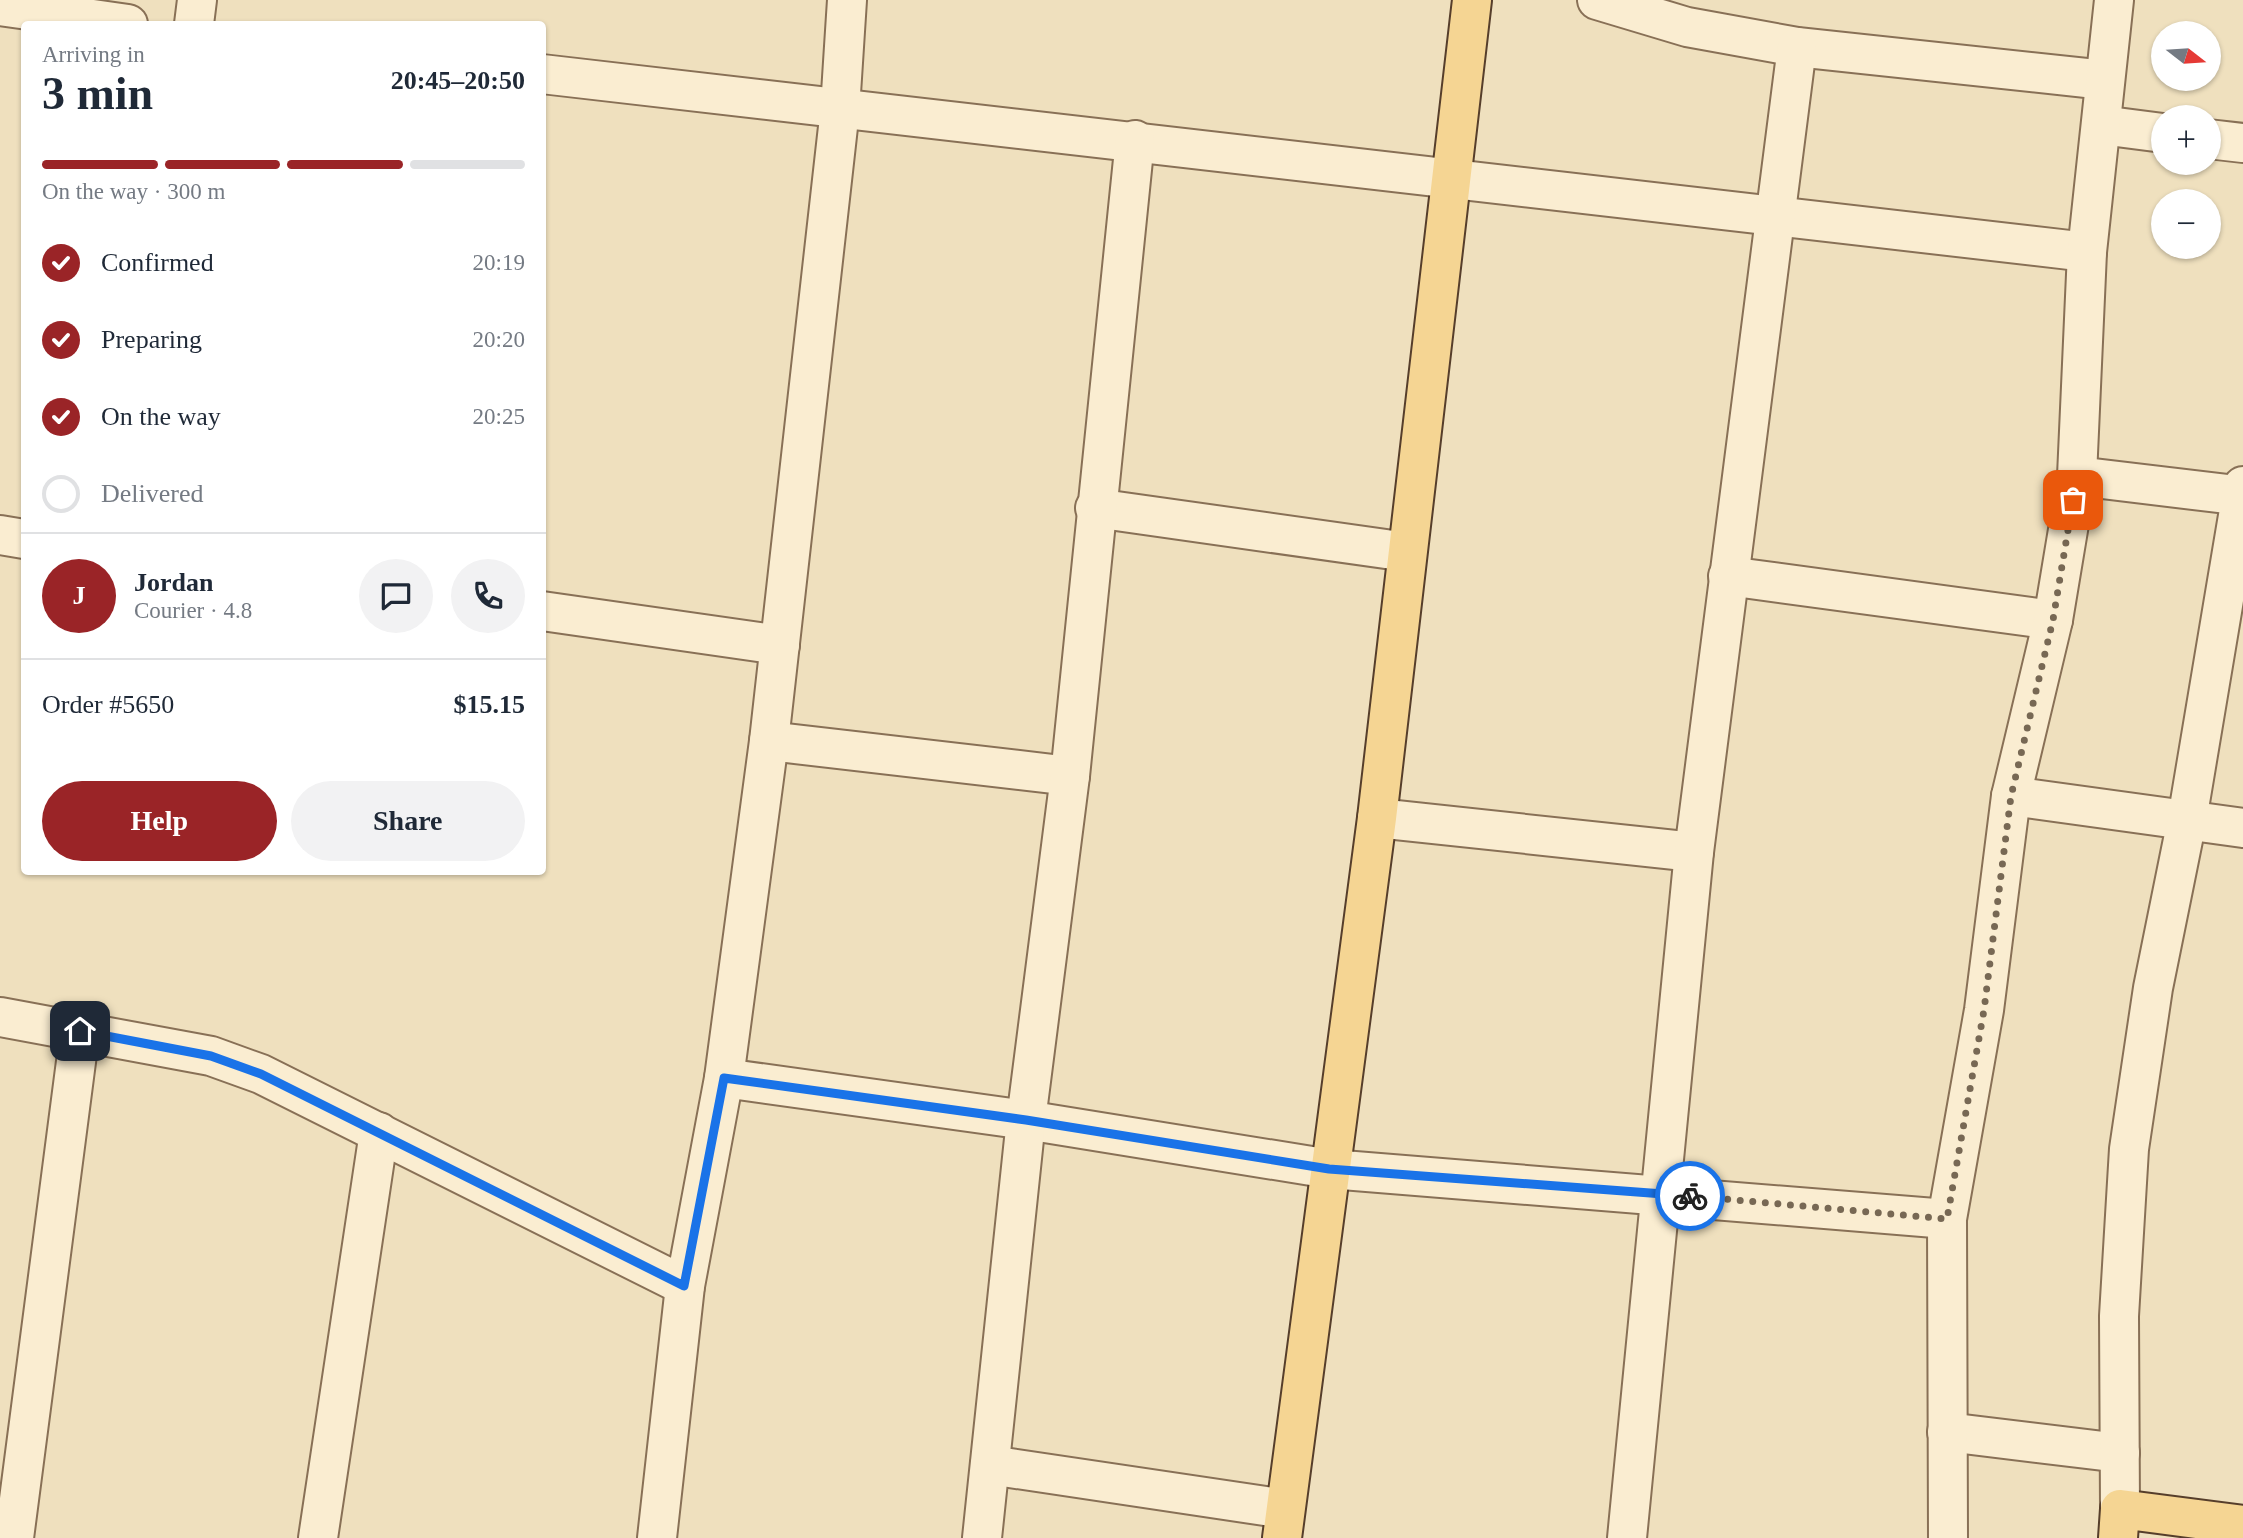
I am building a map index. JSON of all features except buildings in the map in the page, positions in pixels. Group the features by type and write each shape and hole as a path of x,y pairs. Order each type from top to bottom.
{"main road":[{"path":"1284,1524 1377,818 1472,0"},
{"path":"2119,1524 2243,1525"}],"street":[{"path":"194,21 197,0"},
{"path":"657,1538 684,1286 724,1078 769,741 841,109 847,0"},
{"path":"1597,0 1687,27 1797,47 2105,79"},
{"path":"1948,1538 1947,1219 1984,1010 2011,796 2053,620 2077,476 2087,252 2114,0"},
{"path":"0,6 107,21"},
{"path":"1634,1537 1695,852 1797,47"},
{"path":"546,74 1135,140 1452,181 1775,214 2087,252"},
{"path":"2101,125 2151,131"},
{"path":"982,1538 1026,1120 1070,776 1095,508 1135,140"},
{"path":"2221,140 2243,143"},
{"path":"2077,476 2243,496"},
{"path":"2119,1524 2119,1316 2129,1149 2153,989 2186,820 2243,486"},
{"path":"1095,508 1407,552"},
{"path":"0,535 21,538"},
{"path":"1728,576 2053,620"},
{"path":"546,612 780,645"},
{"path":"769,741 1070,776"},
{"path":"2011,796 2243,828"},
{"path":"1377,818 1695,852"},
{"path":"0,1017 211,1056 261,1074 684,1286"},
{"path":"13,1538 80,1031"},
{"path":"724,1078 1026,1120 1329,1169 1947,1219"},
{"path":"318,1538 379,1132"},
{"path":"1947,1433 2120,1453"},
{"path":"990,1465 1284,1524"}],"way so far":[{"path":"1690,1196 1947,1219 1984,1010 1995,906 2011,796 2053,620 2073,500"}],"route":[{"path":"80,1031 211,1056 261,1074 684,1286 724,1078 1026,1120 1329,1169 1690,1196"}]}
